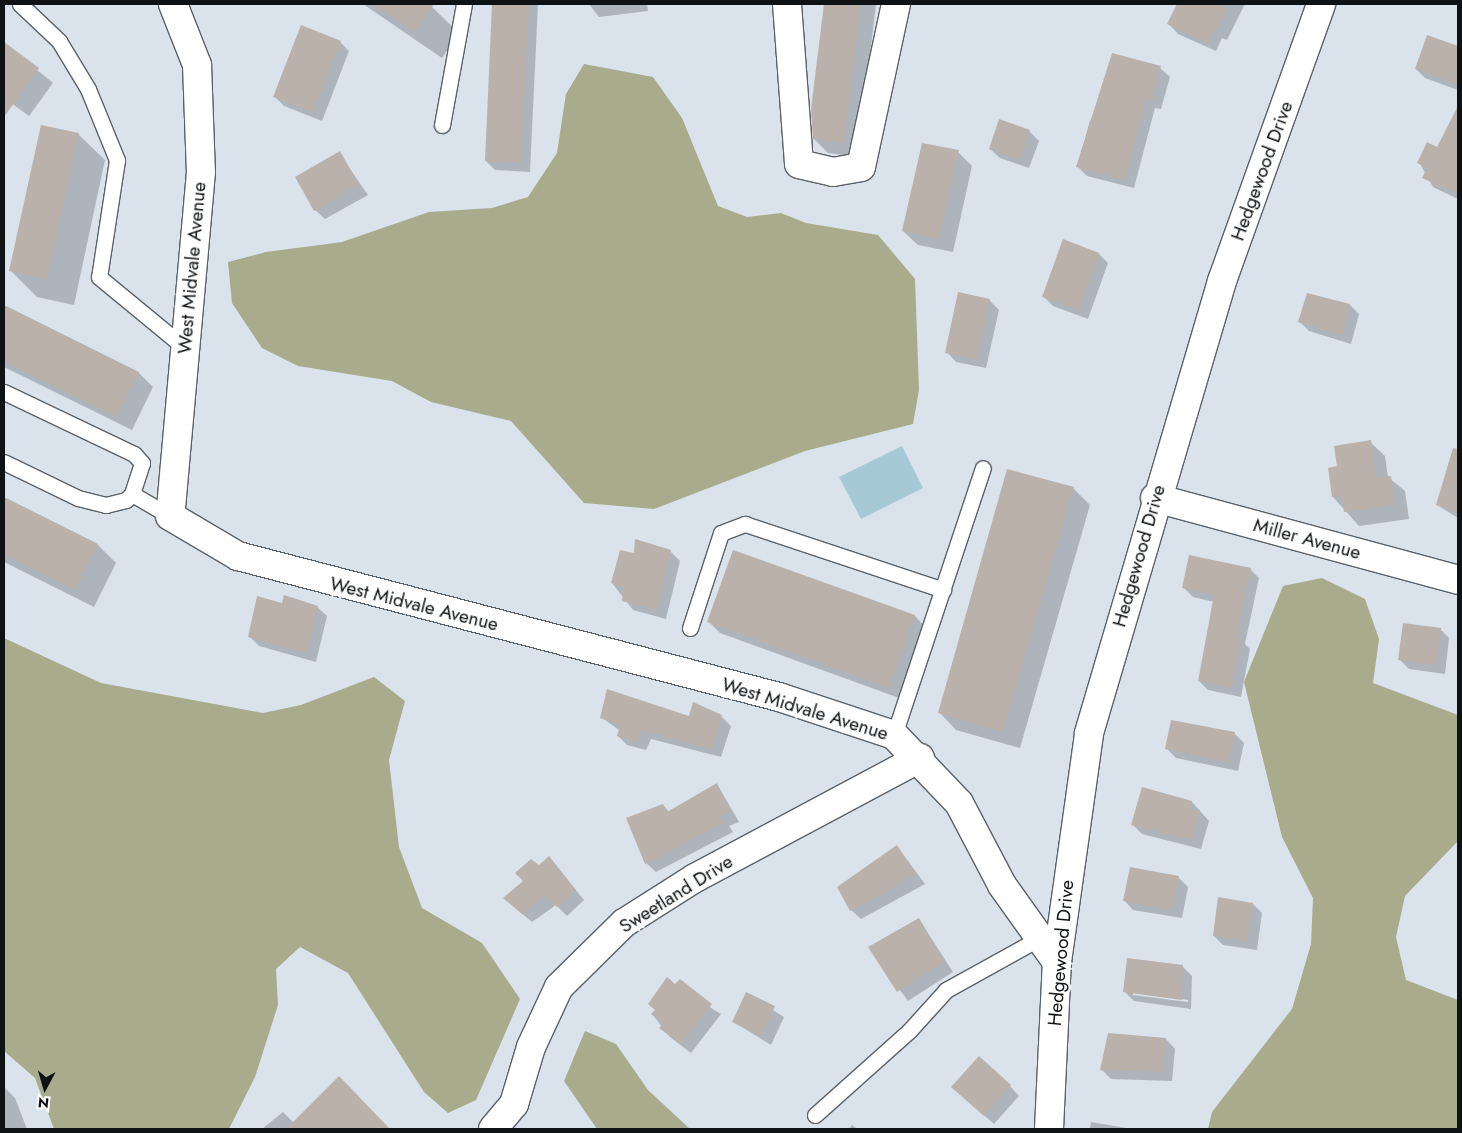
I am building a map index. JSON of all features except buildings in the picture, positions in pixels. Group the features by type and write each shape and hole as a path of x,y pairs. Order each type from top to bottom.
{"street":[{"name":"West Midvale Avenue","path":"173,4 197,65 200,143 170,516 238,556 779,697 894,735 920,758 959,803 1002,885 1056,962"},
{"path":"787,4 799,164 833,172 861,167 896,4"},
{"name":"Hedgewood Drive","path":"1049,1129 1056,962 1089,733 1155,498 1222,281 1322,4"},
{"name":"Miller Avenue","path":"1155,498 1458,580"},
{"name":"Sweetland Drive","path":"493,1129 514,1104 531,1047 559,988 624,923 695,878 920,758"}],"lane":[{"path":"20,4 59,41 88,89 117,160 99,277 185,348"},
{"path":"442,125 464,4"},
{"path":"4,392 134,454 142,463 132,494 117,504 92,504 4,462"},
{"path":"894,735 983,468"},
{"path":"132,494 170,516"},
{"path":"690,628 721,532 745,524 943,590"},
{"path":"815,1115 910,1031 946,990 1040,938"}],"green space":[{"path":"584,64 653,77 682,118 718,206 747,217 781,213 806,223 878,235 915,279 919,390 913,424 805,451 654,509 584,503 511,421 431,402 392,381 298,366 262,348 232,303 228,262 266,252 342,242 429,212 492,208 528,197 557,153 566,94"},
{"path":"1322,578 1365,599 1379,639 1373,683 1458,715 1458,841 1405,896 1396,937 1406,980 1458,1000 1458,1129 1208,1129 1212,1112 1292,1009 1311,944 1313,898 1282,837 1244,682 1283,586"},
{"path":"4,638 101,683 263,713 301,705 374,677 405,701 389,760 399,847 422,908 482,943 520,999 476,1100 448,1113 424,1092 348,973 300,947 276,969 278,1005 255,1077 229,1129 54,1129 35,1078 4,1051"},
{"path":"585,1031 616,1044 648,1090 690,1129 597,1129 564,1081"}],"water":[{"path":"902,446 923,488 861,519 839,477"}]}
